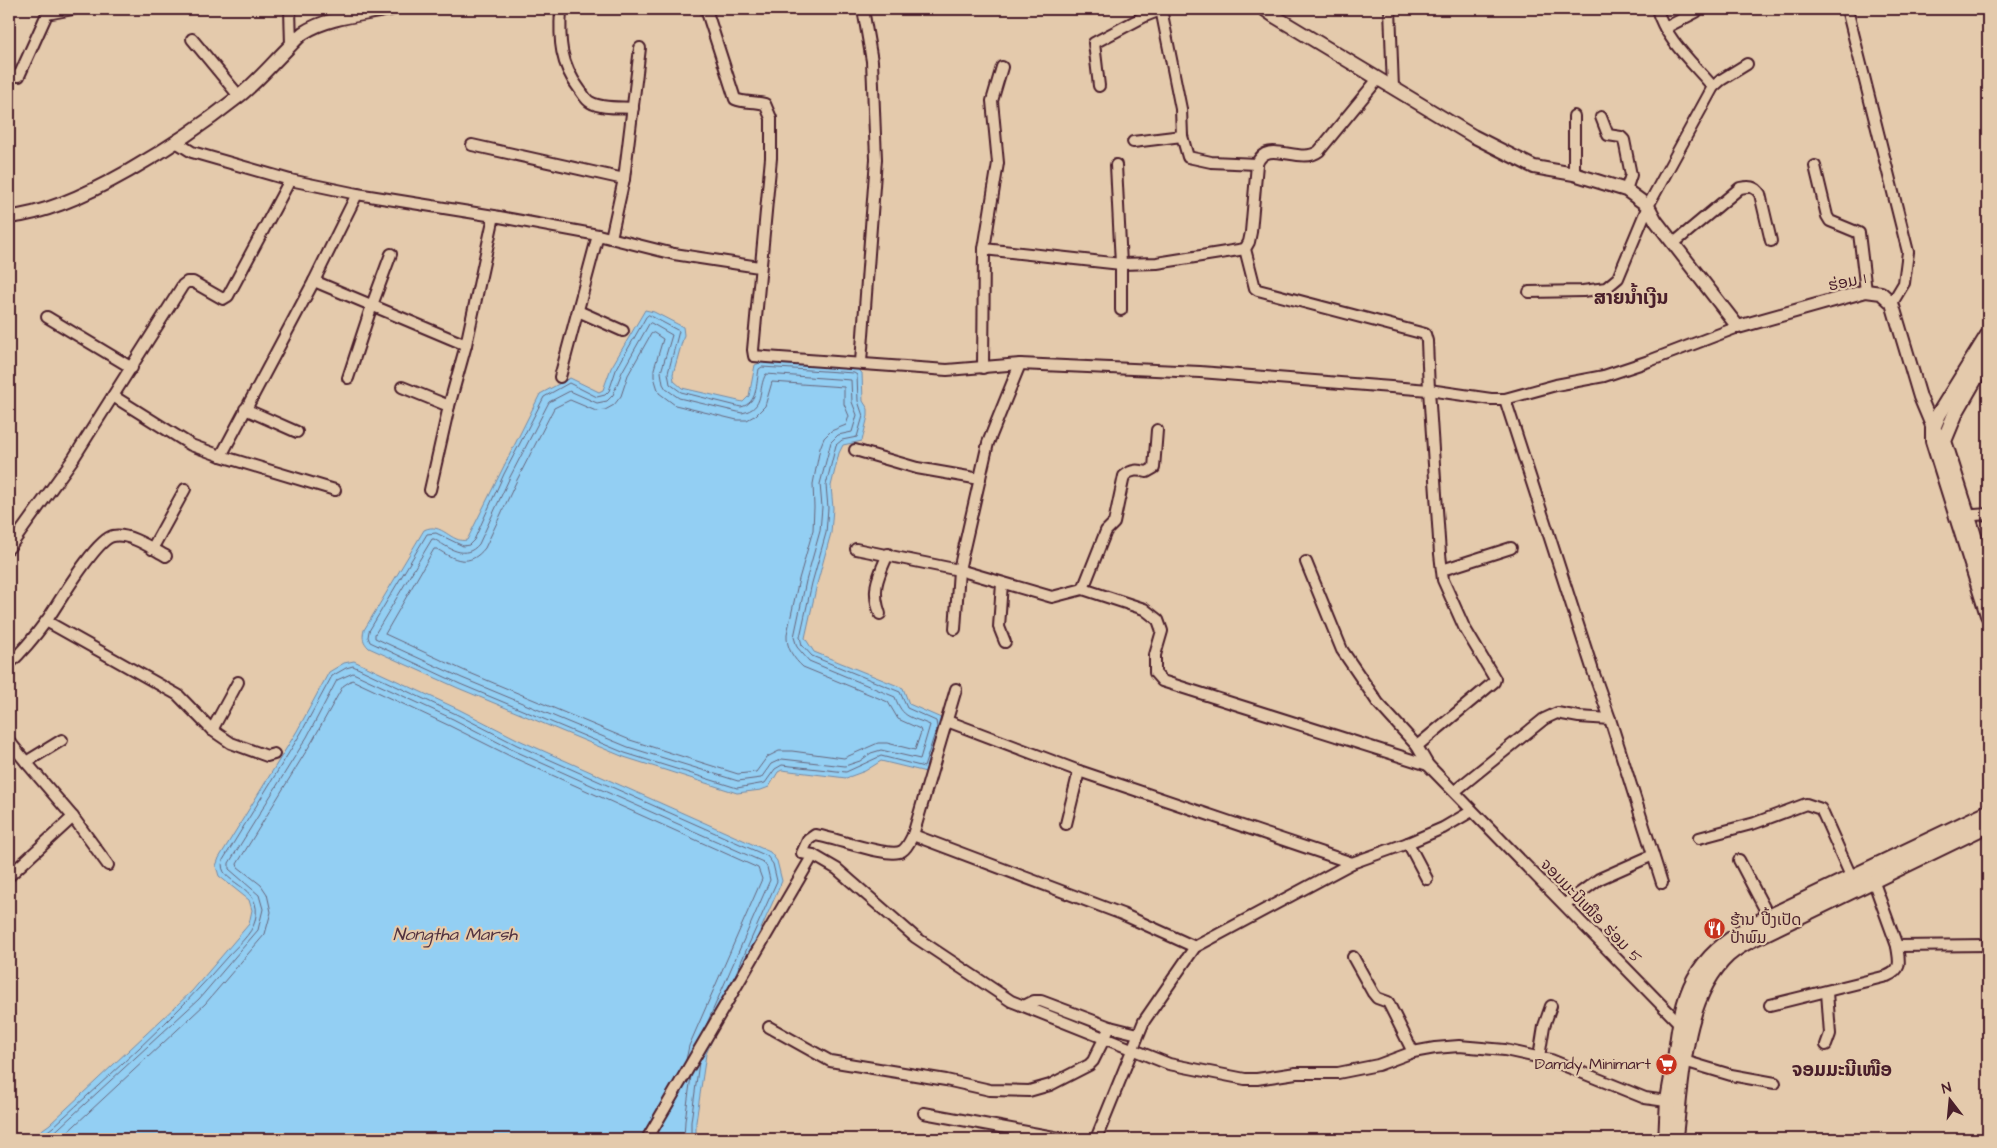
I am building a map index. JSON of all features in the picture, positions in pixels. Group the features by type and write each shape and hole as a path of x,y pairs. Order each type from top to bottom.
{"main road":[{"path":"1988,335 1932,428 1933,441 1988,580"},
{"path":"1988,356 1950,426 1944,441 1988,615"},
{"path":"1666,1139 1684,1061 1684,1028 1704,988 1728,955 1854,882 1988,812"},
{"path":"1674,1139 1674,1102 1688,990 1705,962 1735,935 1769,917 1854,882 1873,880 1988,825"}],"street":[{"path":"9,75 18,76 47,14 73,9"},
{"path":"290,9 290,45"},
{"path":"9,217 20,216 65,202 107,182 176,142 239,96 302,34 315,27 346,18 390,9"},
{"path":"561,9 560,32 566,68 578,88 590,102 602,106 633,108"},
{"path":"706,9 735,98 741,102 764,104 771,118 771,158 759,267 753,355 947,370 1020,364 1200,372 1429,390 1491,399 1504,399 1556,385 1604,376 1738,328 1656,221 1648,206 1626,190 1574,174 1534,167 1473,136 1264,9"},
{"path":"860,362 876,159 872,60 863,9"},
{"path":"1099,86 1094,43 1162,9 1181,108 1182,136 1188,157 1211,162 1256,164"},
{"path":"1390,9 1393,88"},
{"path":"1657,9 1665,28 1713,87"},
{"path":"1847,9 1908,252 1904,283 1892,303 1920,397 1932,428 1944,441"},
{"path":"1665,28 1696,12"},
{"path":"192,39 239,96"},
{"path":"610,238 624,179 640,48"},
{"path":"1530,292 1583,291 1606,288 1618,278 1648,206 1713,87 1747,64"},
{"path":"983,368 984,249 998,163 992,101 1002,67"},
{"path":"1378,79 1313,156 1305,157 1273,151 1265,152 1259,157 1256,164 1251,232 1245,249 1255,288 1258,290 1425,334 1443,580 1464,627 1495,679 1494,682 1417,746"},
{"path":"1574,116 1574,174"},
{"path":"1601,117 1608,134 1621,137 1624,140 1631,175 1626,190"},
{"path":"1133,142 1182,136"},
{"path":"176,142 192,152 290,180 356,194 494,216 610,238 674,254 759,267"},
{"path":"472,145 624,179"},
{"path":"1116,165 1121,264 1121,310"},
{"path":"1815,166 1827,216 1830,221 1859,233 1866,291"},
{"path":"9,548 73,459 132,368 182,285 187,282 193,282 222,299 228,296 290,180"},
{"path":"1674,243 1740,188 1750,186 1757,189 1760,194 1771,241"},
{"path":"220,456 314,281 356,194"},
{"path":"430,490 449,406 466,345 494,216"},
{"path":"560,377 598,236"},
{"path":"984,249 1121,264 1157,263 1245,249"},
{"path":"348,378 391,254"},
{"path":"314,281 466,345"},
{"name":"ຮ່ອມ 1","path":"1738,328 1866,291 1881,293 1892,303"},
{"path":"578,311 622,331"},
{"path":"48,317 132,368"},
{"path":"955,630 959,570 988,443 1020,364"},
{"path":"402,387 449,406"},
{"path":"113,396 191,445 220,456 334,490"},
{"path":"1920,397 1950,426"},
{"path":"1504,399 1610,718 1662,883"},
{"path":"245,409 297,432"},
{"path":"1083,589 1106,531 1114,523 1124,476 1128,472 1135,470 1147,472 1154,468 1157,430"},
{"path":"855,450 917,468 980,479"},
{"path":"152,549 185,489"},
{"path":"1962,516 1988,514"},
{"path":"9,664 46,621 93,552 106,538 114,536 128,537 166,556"},
{"path":"1442,570 1511,548"},
{"path":"856,549 959,570 1052,598 1083,589 1144,609 1158,620 1162,631 1155,655 1155,673 1162,681 1428,765"},
{"path":"880,614 874,593 888,554"},
{"path":"1306,562 1342,650 1378,703 1417,746 1428,765"},
{"path":"1002,583 998,627 1005,642"},
{"path":"46,621 178,695 212,730 231,743 267,756 274,754"},
{"path":"212,730 238,682"},
{"path":"956,689 913,835 901,852 893,854 877,852 828,837 815,835 808,840 802,853 813,855 837,869 915,937 1005,997 1105,1040 1169,1064 1251,1079 1296,1073 1338,1073 1378,1065 1414,1052 1459,1046 1505,1050 1539,1057 1645,1098 1674,1102"},
{"path":"1455,791 1536,725 1557,712 1579,717 1610,718"},
{"path":"947,720 1079,772 1352,862"},
{"path":"26,762 62,740"},
{"path":"9,741 73,817 108,866"},
{"name":"ຈອມມະນີເໜືອ ຮ່ອມ 5","path":"1428,765 1684,1028"},
{"path":"1066,824 1079,772"},
{"path":"1699,838 1755,823 1806,804 1821,810 1854,882"},
{"path":"1096,1139 1144,1021 1195,947 1352,862 1408,843 1443,828 1472,811"},
{"path":"9,876 73,817"},
{"path":"913,835 1122,914 1195,947"},
{"path":"1408,843 1427,879"},
{"path":"647,1139 813,855"},
{"path":"1565,904 1599,879 1652,855"},
{"path":"1739,860 1769,917"},
{"path":"1770,1005 1826,992 1896,972 1899,962 1897,946 1873,880"},
{"path":"1897,946 1988,945"},
{"path":"1353,957 1373,993 1377,998 1388,1002 1414,1052"},
{"path":"1826,992 1830,1034 1826,1045"},
{"path":"1024,1006 1034,1001 1041,1001 1110,1027 1138,1034"},
{"path":"1539,1057 1544,1026 1551,1006"},
{"path":"769,1026 830,1061 946,1080 990,1090 1015,1092 1029,1091 1050,1085 1089,1064 1093,1061 1105,1040 1110,1027"},
{"path":"1684,1061 1731,1075 1775,1082"},
{"path":"924,1113 1065,1139"}],"water":[{"path":"645,310 654,312 683,327 684,335 673,374 674,381 682,388 743,402 749,396 755,365 762,362 856,368 862,373 863,401 868,409 868,416 862,441 843,445 839,453 831,486 833,508 831,533 805,638 814,652 903,688 909,704 941,718 942,722 926,772 881,761 865,771 846,778 782,770 778,772 769,787 737,793 624,757 458,688 369,648 365,644 363,640 364,630 424,530 436,528 456,539 467,540 540,394 570,378 599,392 603,390 611,368"},
{"name":"Nongtha Marsh","path":"354,661 458,709 519,740 770,852 777,861 782,881 706,1054 696,1122 696,1139 29,1139 50,1124 192,991 249,924 252,910 249,900 219,876 216,866 219,858 297,731 329,672 344,663"}],"place":[{"name":"ຮ້ານ ປີ້ງເປັດ ປ້າພົມ","path":"1714,929"},
{"name":"Damdy Minimart","path":"1667,1064"}],"district":[{"name":"ສາຍນ້ຳເງີນ","path":"1631,298"},
{"name":"ຈອມມະນີເໜືອ","path":"1842,1070"}]}
